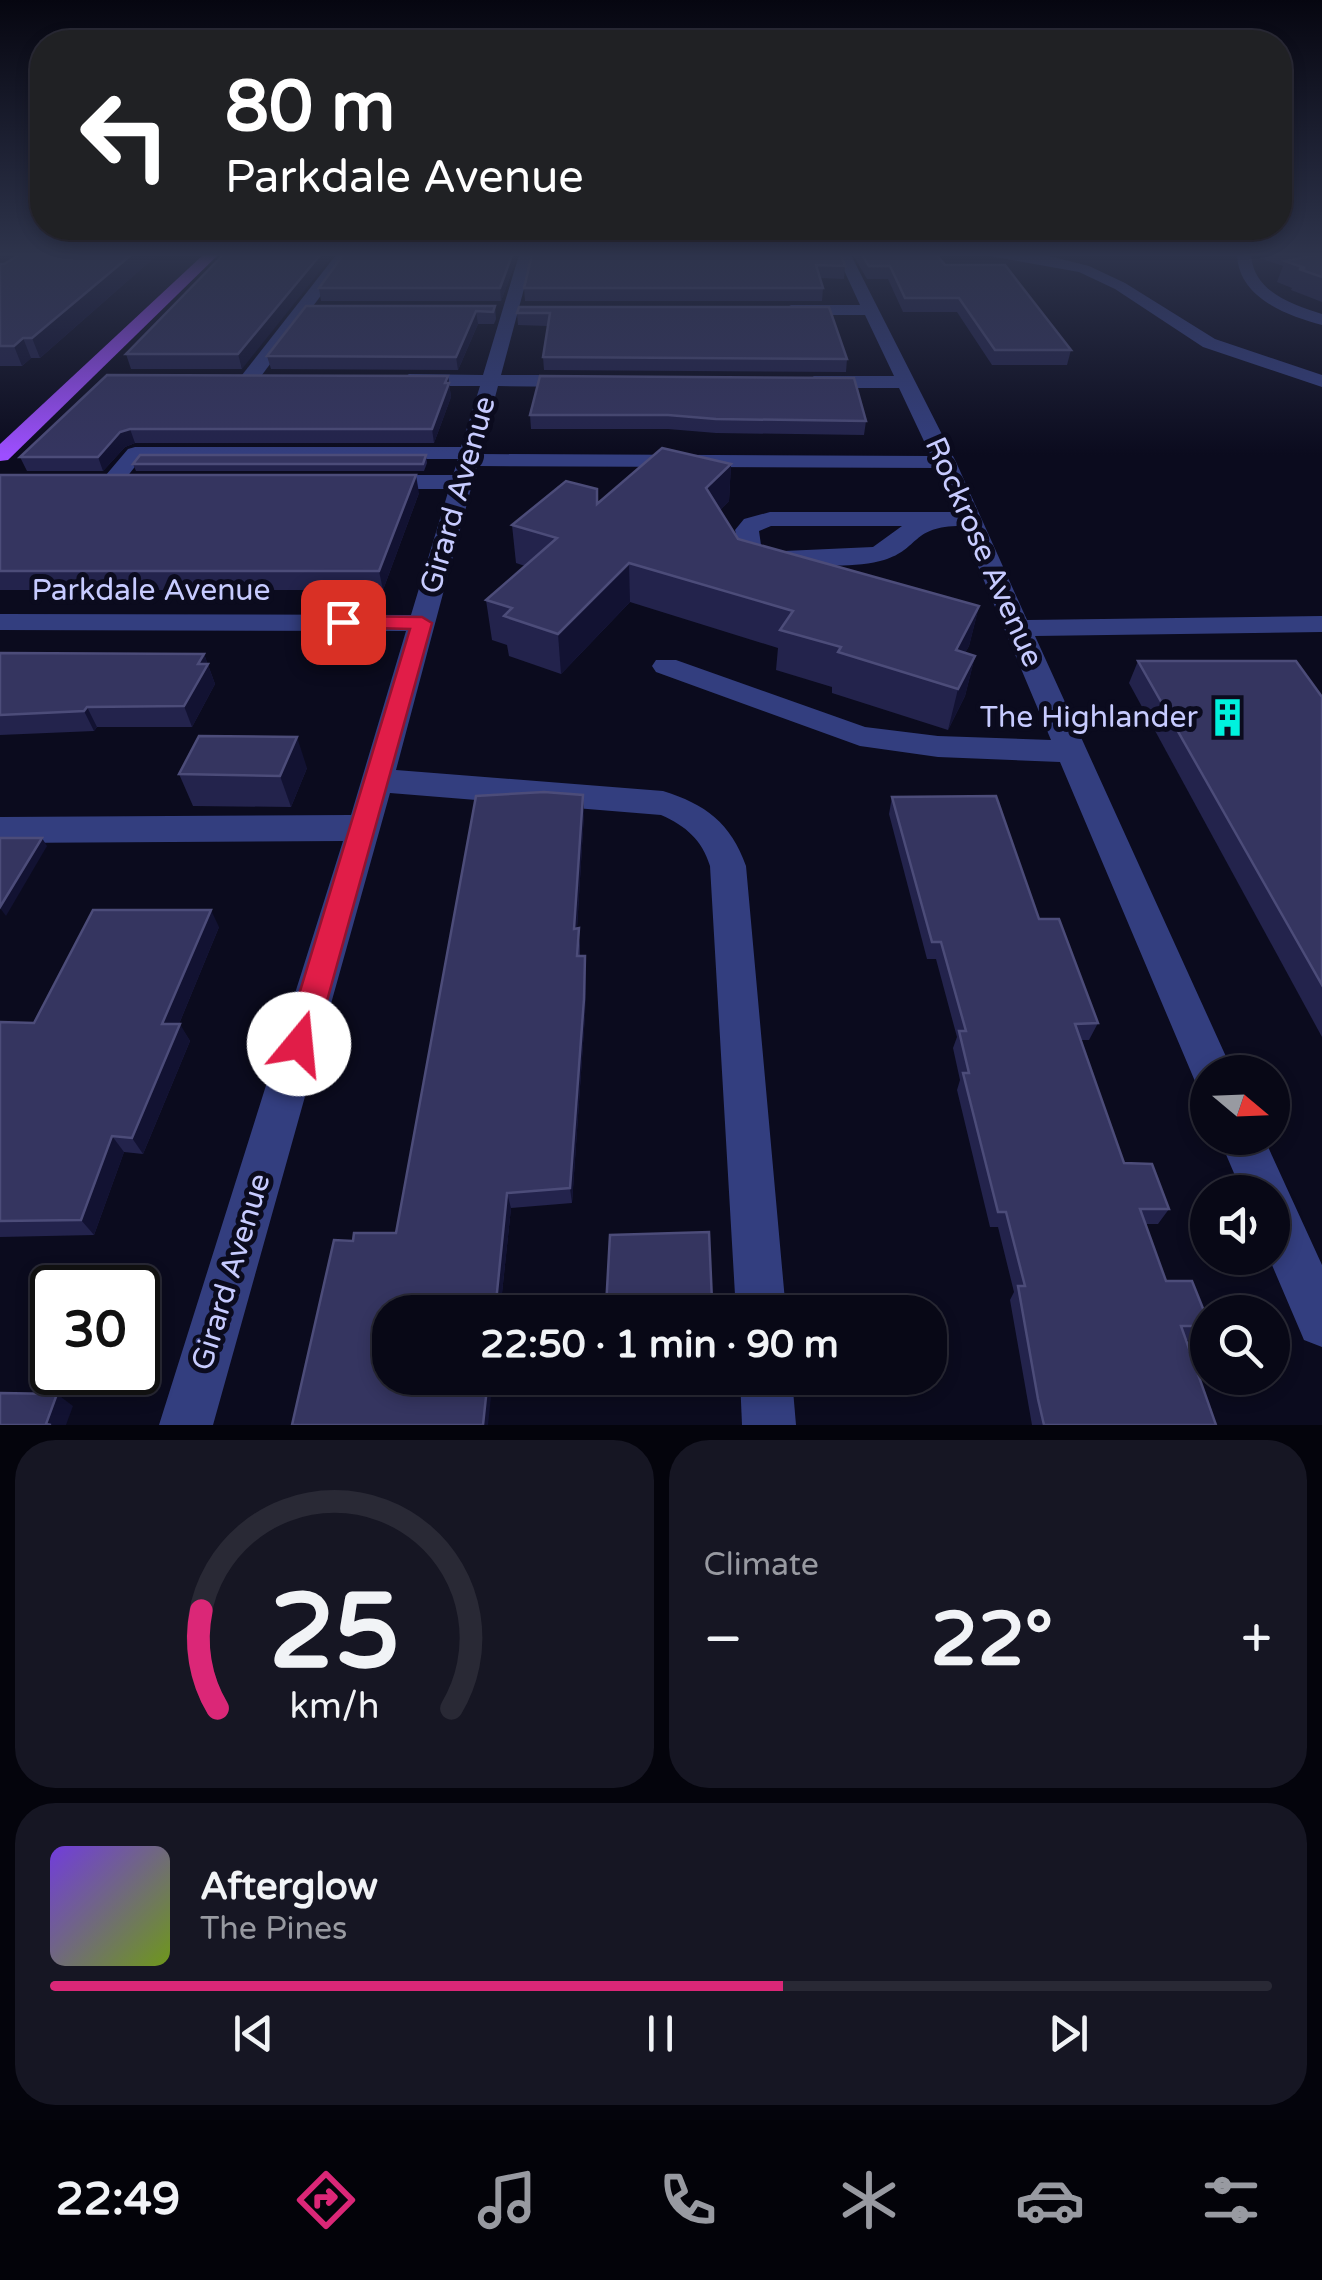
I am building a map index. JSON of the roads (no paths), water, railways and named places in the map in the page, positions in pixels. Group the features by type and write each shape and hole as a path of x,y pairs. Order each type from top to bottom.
{"main road":[{"path":"4,447 141,322"}],"street":[{"path":"249,379 294,322"},
{"name":"Girard Avenue","path":"186,1425 364,828 505,322"},
{"name":"Rockrose Avenue","path":"879,322 1019,628 1205,1055"},
{"path":"1175,322 1209,343 1322,381"},
{"path":"81,378 112,378"},
{"path":"384,380 592,381"},
{"path":"800,382 907,382"},
{"path":"150,482 102,482 136,453 466,465 945,462"},
{"path":"364,482 466,465"},
{"path":"929,518 879,554 784,558 750,549 747,540 752,524 770,519 929,518 969,519"},
{"name":"Parkdale Avenue","path":"0,622 422,623"},
{"path":"1019,628 1322,624"},
{"path":"666,666 888,742 918,747 1070,750"},
{"path":"377,780 664,803 685,810 702,822 722,846 728,866 760,1295"},
{"path":"0,830 364,828"},
{"path":"1290,1250 1322,1322"},
{"path":"767,1395 770,1425"}],"place":[{"name":"The Highlander","path":"1228,717"}]}
